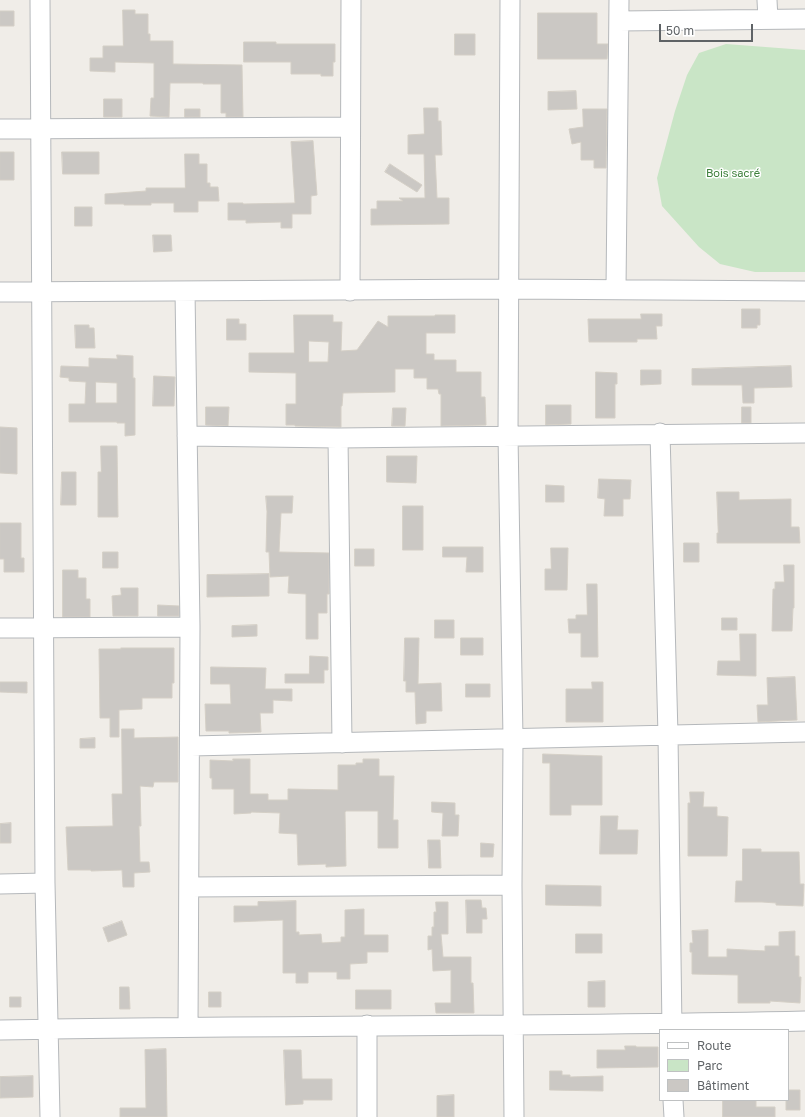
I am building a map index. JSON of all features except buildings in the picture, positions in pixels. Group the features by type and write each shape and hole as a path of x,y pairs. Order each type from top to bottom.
{"street":[{"path":"40,0 40,292 45,883 50,1117"},
{"path":"350,0 350,291"},
{"path":"510,0 508,435 513,739 512,885 514,1117"},
{"path":"616,289 619,0"},
{"path":"767,0 768,19"},
{"path":"619,21 805,19"},
{"path":"0,129 349,127"},
{"path":"0,292 509,289 805,291"},
{"path":"185,291 191,746 188,1027"},
{"path":"660,433 668,736 672,1027"},
{"path":"187,436 338,438 660,433 805,433"},
{"path":"338,438 342,742"},
{"path":"0,628 190,627"},
{"path":"191,746 805,732"},
{"path":"0,884 45,883"},
{"path":"189,887 512,885"},
{"path":"0,1030 367,1025 672,1027 805,1021"},
{"path":"367,1025 367,1117"},
{"path":"673,1101 674,1117"}],"green space":[{"name":"Bois sacré","path":"726,44 805,50 805,272 755,272 720,264 699,247 662,206 657,178 675,111 687,75 699,53"}]}
